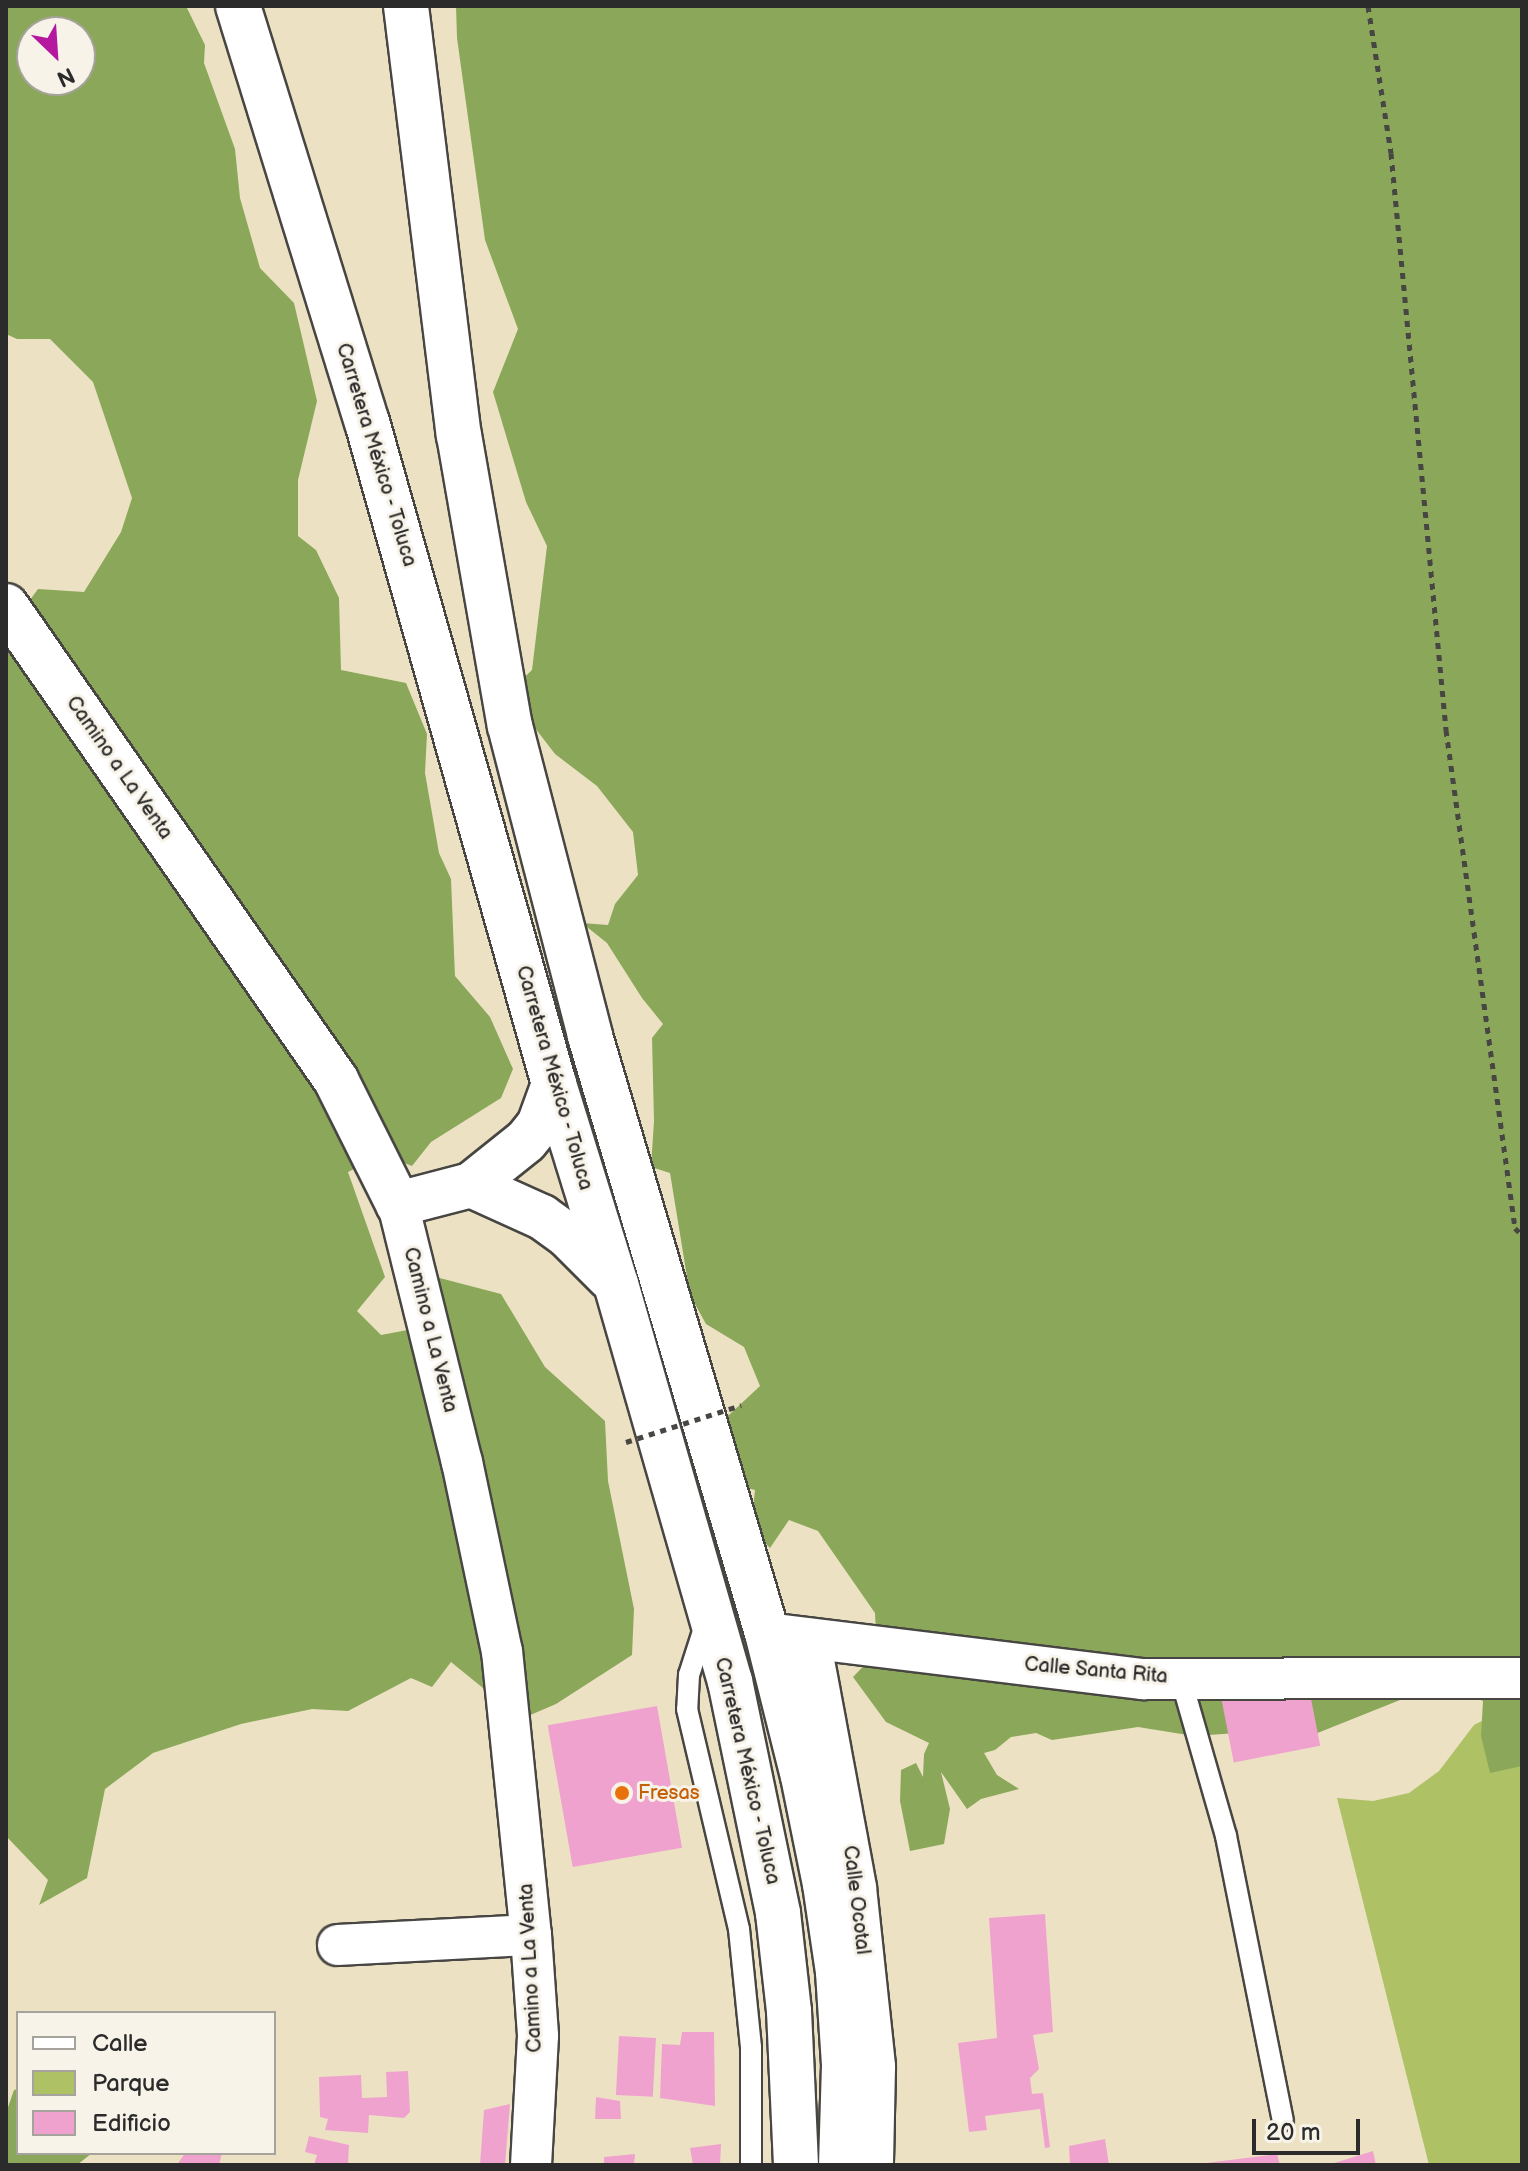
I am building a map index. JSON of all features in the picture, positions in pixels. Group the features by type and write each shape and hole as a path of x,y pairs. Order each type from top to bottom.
{"main road":[{"name":"Carretera México - Toluca","path":"238,6 372,437 554,1084 616,1284 730,1681 778,1913 789,2011 796,2165"},
{"path":"406,6 459,435 510,726 590,1036 767,1633 803,1776 825,1884 838,1972 844,2065 841,2165"},
{"name":"Camino a La Venta","path":"6,606 336,1080 398,1204"},
{"path":"398,1204 471,1185 526,1141 539,1125 554,1084"},
{"path":"471,1185 542,1217 568,1236 616,1284"}],"street":[{"name":"Camino a La Venta","path":"398,1204 459,1447 502,1651 531,1935 538,2036 531,2165"},
{"name":"Calle Santa Rita","path":"767,1633 1143,1679 1522,1678"},
{"name":"Calle Ocotal","path":"810,1639 856,1888 875,2067 873,2165"},
{"path":"338,1945 531,1935"}],"lane":[{"path":"709,1615 689,1675 687,1709 739,1929 751,2047 751,2165"},
{"path":"1181,1679 1226,1836 1283,2120"}],"path":[{"path":"1368,6 1391,153 1446,730 1515,1228 1522,1235"},
{"path":"626,1442 741,1405"}],"green space":[{"path":"6,6 186,6 205,45 204,63 235,149 240,198 260,268 294,303 317,401 298,480 298,536 316,550 339,598 341,670 406,683 427,734 425,773 439,853 451,879 455,976 490,1017 513,1069 501,1098 431,1142 412,1166 394,1159 374,1159 348,1172 385,1277 357,1311 381,1335 413,1329 432,1276 501,1294 545,1367 605,1421 608,1481 634,1609 632,1655 556,1704 521,1719 451,1662 432,1687 411,1678 348,1711 312,1709 241,1724 153,1753 105,1789 87,1878 39,1905 48,1880 6,1836 6,606 27,604 38,589 84,592 121,532 132,498 93,382 50,339 17,339 6,334"},
{"path":"456,6 1522,6 1522,1766 1490,1773 1481,1736 1483,1701 1445,1682 1295,1742 1267,1731 1194,1736 1138,1727 1052,1740 1036,1733 1011,1737 995,1750 984,1753 997,1775 1019,1789 981,1799 967,1809 941,1772 950,1809 944,1844 910,1851 900,1801 901,1770 916,1763 923,1777 924,1754 929,1743 886,1722 853,1677 877,1652 875,1613 818,1531 789,1520 770,1548 751,1528 755,1490 723,1482 702,1404 729,1415 760,1386 744,1347 706,1324 690,1295 670,1173 651,1167 654,1121 652,1038 663,1024 642,998 607,943 582,923 608,925 615,904 638,875 633,832 597,786 555,754 508,693 532,670 547,546 526,502 493,392 518,329 485,240 457,38"},
{"path":"1522,1700 1522,2165 1429,2165 1337,1798 1373,1801 1409,1793 1439,1771 1474,1725"},
{"path":"14,2090 16,2155 90,2155 77,2165 6,2165 6,2113"}],"building":[{"path":"1307,1678 1320,1746 1234,1763 1221,1695"},
{"path":"657,1706 682,1848 573,1867 548,1725"},
{"path":"1045,1914 1053,2032 1033,2035 1039,2069 1030,2078 1032,2094 1043,2093 1050,2147 1045,2148 1040,2109 985,2116 987,2130 969,2132 958,2043 997,2038 989,1918"},
{"path":"682,2032 714,2032 715,2106 660,2098 662,2044 680,2045"},
{"path":"619,2036 656,2038 653,2097 616,2095"},
{"path":"408,2071 410,2112 404,2118 369,2115 368,2133 325,2130 328,2119 320,2117 319,2077 361,2075 362,2098 387,2097 386,2072"},
{"path":"596,2097 620,2101 621,2119 595,2119"},
{"path":"510,2104 505,2165 480,2165 484,2110"},
{"path":"309,2136 349,2145 348,2165 314,2165 317,2155 305,2152"},
{"path":"1105,2139 1109,2165 1070,2165 1069,2146"},
{"path":"721,2144 720,2165 693,2165 690,2148"},
{"path":"1373,2151 1376,2165 1331,2164"},
{"path":"635,2154 634,2165 604,2165 604,2157"},
{"path":"1277,2154 1280,2165 1206,2165 1206,2163"},
{"path":"184,2155 222,2155 219,2165 177,2165"}],"place":[{"name":"Fresas","path":"622,1793"}]}
